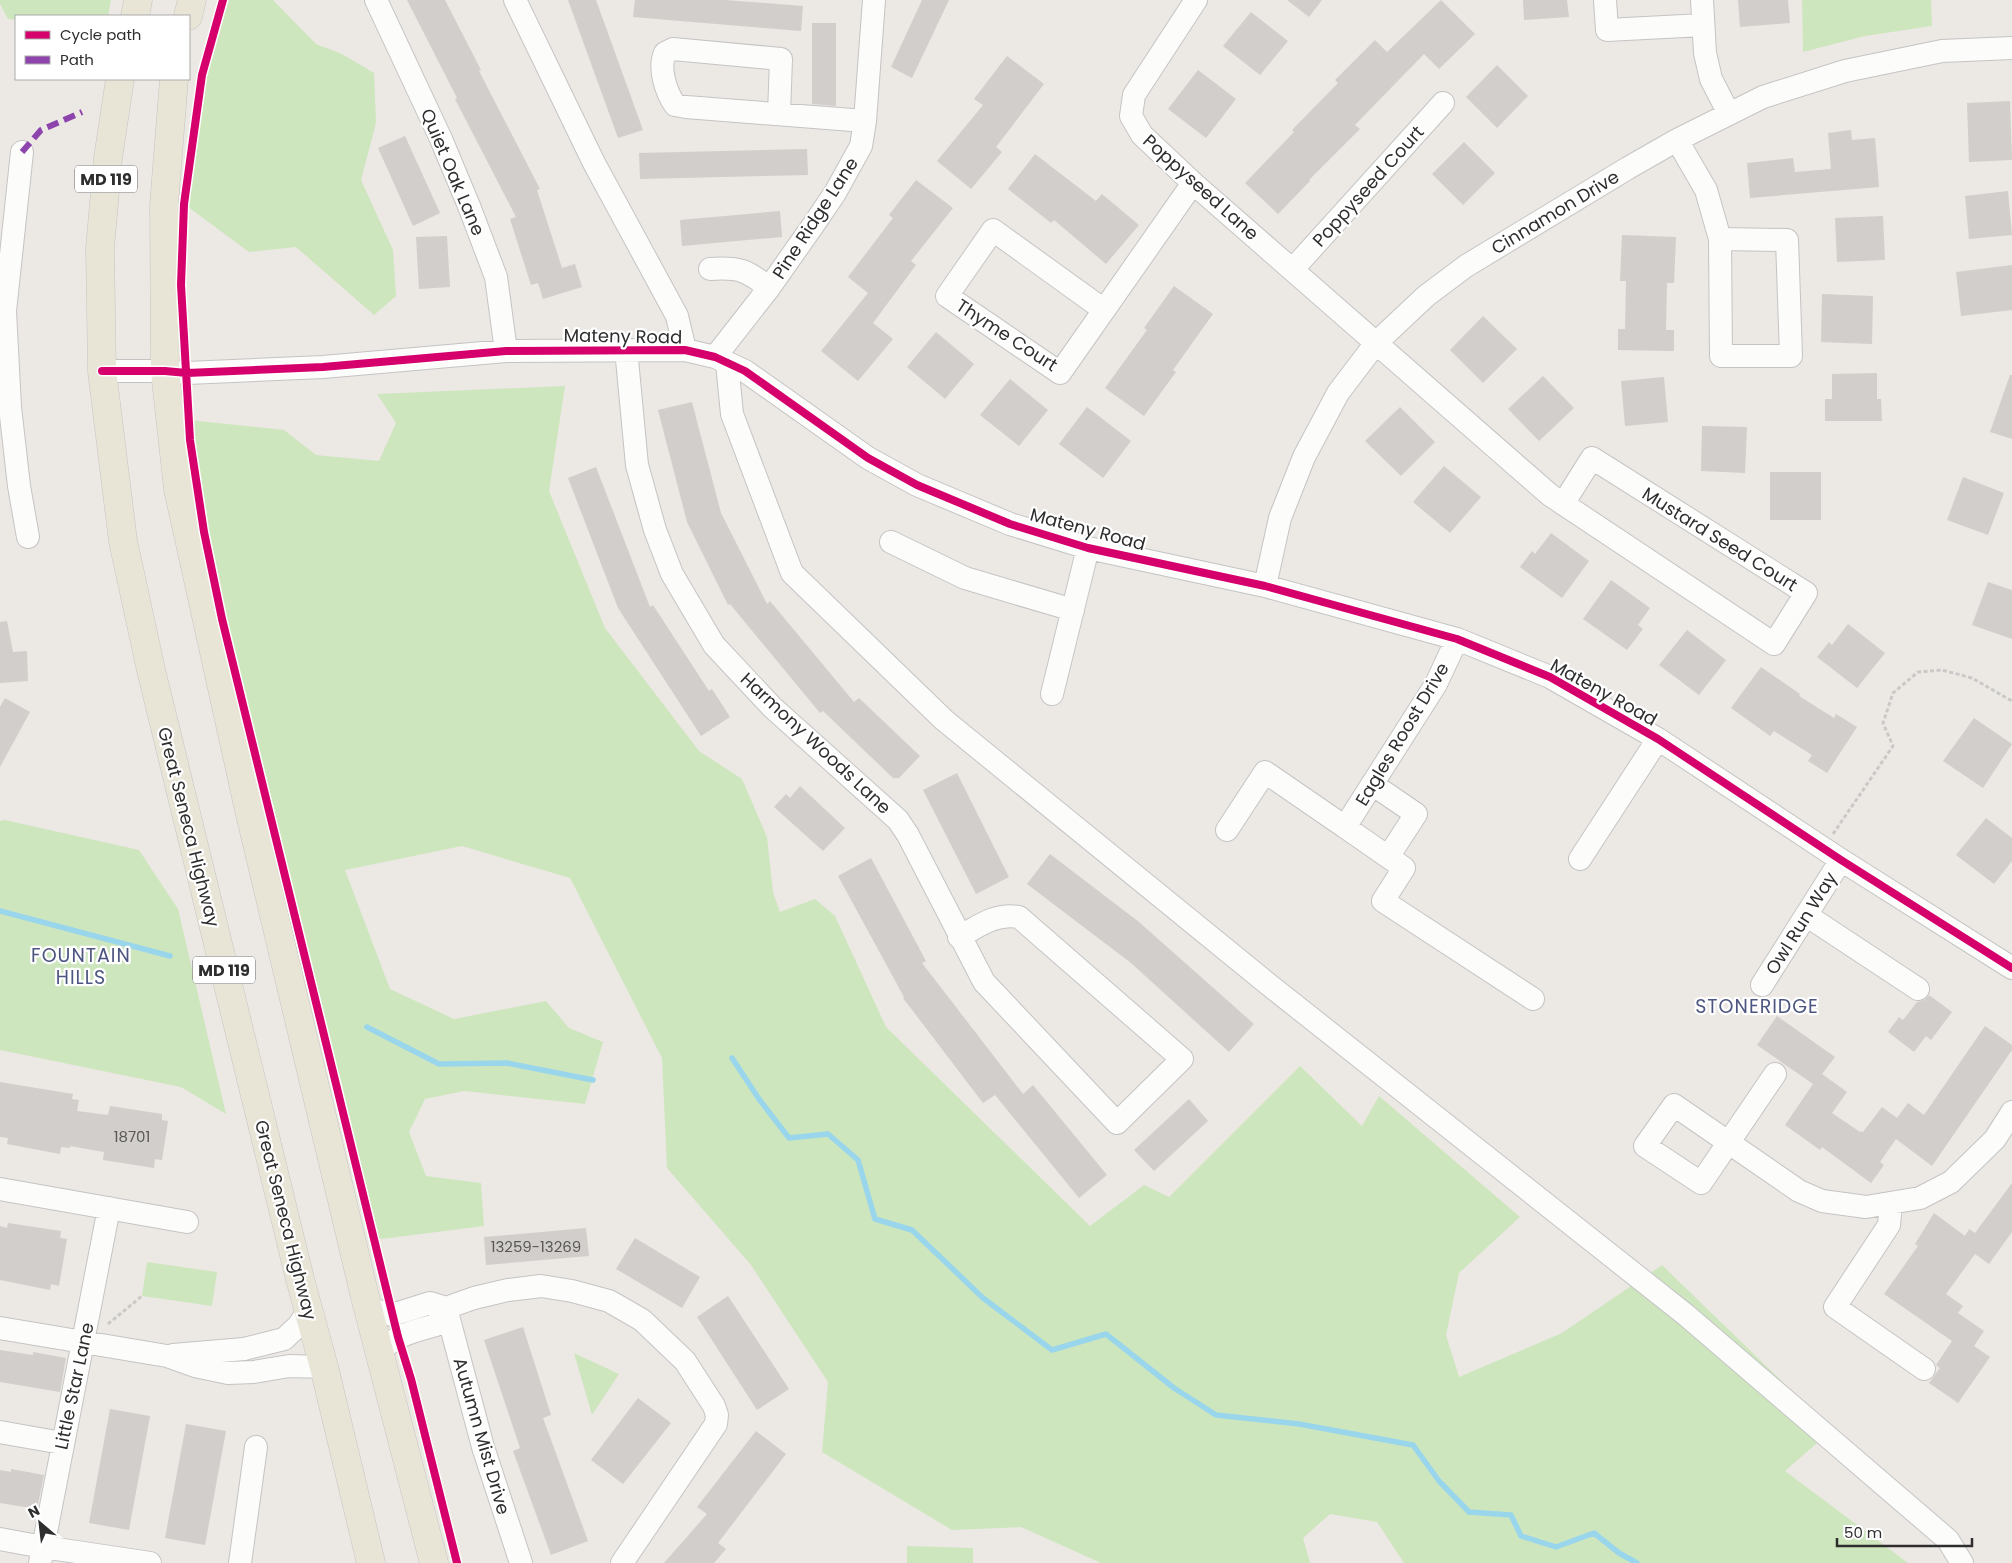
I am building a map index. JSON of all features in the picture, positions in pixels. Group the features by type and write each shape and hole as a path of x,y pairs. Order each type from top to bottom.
{"main road":[{"path":"135,15 138,0"},
{"path":"188,15 192,0"},
{"name":"Great Seneca Highway","path":"120,80 108,158 100,248 102,371 123,541 151,670 371,1563"},
{"path":"174,80 164,205 165,371 178,489 248,810 365,1297 434,1563"}],"street":[{"name":"Quiet Oak Lane","path":"376,0 441,139 496,277 506,351"},
{"path":"515,0 594,163 677,316 685,350"},
{"name":"Pine Ridge Lane","path":"721,360 835,193 861,146 865,121 874,0"},
{"name":"Poppyseed Lane","path":"1196,0 1134,95 1131,116 1142,135 1193,183 1376,343"},
{"path":"1605,0 1607,30 1703,25"},
{"path":"1702,0 1705,53 1711,79 1729,114"},
{"name":"Cinnamon Drive","path":"1265,586 1280,518 1304,457 1338,393 1376,343 1426,296 1466,266 1677,140 1763,98 1845,70 1942,51 2012,48"},
{"path":"778,114 781,59 673,49 665,53 661,61 668,95 675,105 686,107 865,121"},
{"name":"Poppyseed Court","path":"1293,269 1443,103"},
{"path":"1677,140 1706,190 1720,239 1719,309 1721,356 1791,356 1787,240 1720,239"},
{"path":"22,152 2,311 19,486 28,537"},
{"name":"Thyme Court","path":"1104,310 993,230 947,296 1060,373 1193,183"},
{"path":"710,269 740,269 752,274 769,288"},
{"name":"Mustard Seed Court","path":"1376,343 1550,495 1563,504 1774,644 1806,593 1592,458 1563,504"},
{"name":"Harmony Woods Lane","path":"626,349 637,465 655,530 672,574 714,645 772,707 898,820 908,835 959,937 984,982 1117,1123 1182,1059 1019,917 1006,915 991,920 959,937"},
{"name":"Mateny Road","path":"102,371 186,373 323,367 506,351 685,350 721,360 745,371 868,458 917,485 1010,524 1088,548 1265,586 1457,639 1550,677 1658,740 1832,854 2012,968"},
{"path":"721,360 732,414 792,573 944,720 1268,984 1686,1315 1948,1540 1962,1563"},
{"path":"891,542 965,578 1073,610"},
{"path":"1052,694 1088,548"},
{"name":"Eagles Roost Drive","path":"1345,827 1436,684 1457,639"},
{"path":"1580,859 1658,740"},
{"path":"1227,830 1265,772 1404,868 1384,901 1533,999"},
{"path":"1372,784 1416,814 1388,857"},
{"name":"Owl Run Way","path":"1762,985 1806,915 1832,854"},
{"path":"1806,915 1918,989"},
{"path":"1775,1074 1729,1142 1799,1191 1822,1201 1866,1208 1920,1198 1951,1182 1995,1139 2012,1112"},
{"path":"0,1189 187,1222"},
{"path":"1891,1203 1889,1225 1835,1307 1924,1369"},
{"name":"Little Star Lane","path":"41,1555 109,1208"},
{"path":"365,1297 372,1309 392,1315 430,1304 446,1308 474,1298 508,1290 541,1286 572,1291 609,1301 642,1320 685,1361 714,1406 717,1416 716,1424 622,1563"},
{"path":"380,1353 385,1346 398,1337 436,1326 446,1308"},
{"name":"Autumn Mist Drive","path":"446,1308 483,1447 521,1563"},
{"path":"167,1356 213,1350 244,1349 284,1339 299,1325 308,1311"},
{"path":"0,1328 167,1356 195,1366 228,1373 254,1372 290,1366 324,1367"},
{"path":"0,1432 62,1443"},
{"path":"240,1563 256,1446"},
{"path":"0,1539 41,1555 150,1563"}],"path":[{"path":"1832,854 1893,746 1883,723 1893,693 1918,672 1942,670 1972,678 2012,701"},
{"path":"84,1343 142,1296"}],"green space":[{"path":"0,0 111,0 108,15 15,15 15,20 8,19 0,4"},
{"path":"223,0 273,0 316,44 342,54 374,73 376,123 361,180 393,250 396,296 374,315 296,247 249,252 184,204 202,75"},
{"path":"1802,0 1931,0 1932,26 1865,36 1803,52"},
{"path":"565,386 549,491 605,628 699,751 742,779 767,837 773,892 780,912 815,899 835,916 886,1027 1090,1226 1144,1185 1169,1197 1300,1066 1362,1126 1379,1096 1520,1217 1459,1273 1446,1335 1459,1377 1562,1333 1662,1265 1832,1430 1785,1471 1908,1563 1404,1563 1377,1522 1330,1514 1303,1538 1310,1563 1101,1563 1021,1527 952,1530 822,1452 828,1382 751,1265 667,1168 662,1058 570,878 462,846 345,870 390,989 454,1019 546,1001 569,1028 603,1042 585,1104 464,1091 425,1099 409,1132 426,1176 481,1183 484,1226 374,1240 222,619 198,495 189,420 284,430 316,455 379,461 396,423 377,394"},
{"path":"5,820 139,850 178,909 226,1114 181,1087 0,1050 0,821"},
{"path":"147,1262 217,1272 212,1306 142,1296"},
{"path":"574,1353 619,1374 592,1415"},
{"path":"907,1546 973,1548 973,1563 907,1563"}],"building":[{"path":"407,0 445,0 481,70 479,71 540,189 537,190 562,268 575,264 582,287 543,299 538,283 531,285 510,219 516,217 455,99 457,98"},
{"path":"568,0 596,0 643,130 618,138"},
{"path":"635,0 725,0 803,6 801,31 633,17"},
{"path":"922,0 949,0 912,78 891,67"},
{"path":"1287,0 1322,0 1309,17"},
{"path":"1441,0 1475,34 1439,69 1424,54 1355,125 1360,129 1278,214 1245,183 1294,132 1292,130 1338,83 1335,80 1375,40 1387,52"},
{"path":"1523,0 1567,0 1569,17 1524,20"},
{"path":"1738,0 1788,0 1790,23 1740,27"},
{"path":"1251,12 1288,41 1260,75 1223,46"},
{"path":"812,23 836,23 836,106 812,104"},
{"path":"1007,56 1044,84 996,147 1002,152 971,189 937,161 983,105 974,99"},
{"path":"1497,65 1528,96 1497,128 1466,97"},
{"path":"1198,70 1236,99 1206,138 1168,109"},
{"path":"2010,101 2012,160 1969,162 1967,103"},
{"path":"1851,130 1852,140 1875,138 1879,187 1750,198 1747,163 1793,158 1795,172 1831,169 1828,133"},
{"path":"405,136 440,213 413,226 378,148"},
{"path":"1464,142 1495,173 1463,205 1432,174"},
{"path":"807,149 808,175 640,179 639,153"},
{"path":"1035,154 1096,201 1102,194 1139,225 1106,264 1054,220 1051,223 1008,189"},
{"path":"916,180 953,208 911,261 916,265 873,323 893,339 858,381 821,351 868,293 848,277 893,218 889,215"},
{"path":"2008,191 2012,235 1969,239 1965,196"},
{"path":"780,211 782,237 682,246 680,220"},
{"path":"1883,216 1885,260 1837,262 1835,218"},
{"path":"1622,235 1676,237 1674,283 1667,283 1666,330 1674,330 1674,351 1618,350 1618,329 1625,329 1626,281 1620,281"},
{"path":"447,236 450,287 419,289 416,237"},
{"path":"2012,265 2012,310 1961,316 1956,272"},
{"path":"1174,286 1213,314 1173,370 1176,372 1144,416 1105,388 1147,330 1144,328"},
{"path":"1822,294 1873,296 1872,344 1821,342"},
{"path":"1483,316 1517,349 1483,383 1450,350"},
{"path":"936,332 974,364 945,399 907,367"},
{"path":"1877,373 1877,399 1881,399 1882,421 1825,421 1825,399 1832,399 1832,374"},
{"path":"2010,375 2012,375 2012,439 1990,432"},
{"path":"1543,376 1574,408 1539,441 1508,409"},
{"path":"1664,377 1668,422 1625,426 1621,381"},
{"path":"1010,379 1048,410 1019,446 980,415"},
{"path":"692,402 721,513 767,604 770,601 854,702 859,698 920,756 899,778 893,778 823,711 820,713 730,604 728,605 687,522 658,410"},
{"path":"1087,407 1131,441 1103,478 1059,444"},
{"path":"1400,407 1435,442 1401,476 1365,441"},
{"path":"1702,426 1747,427 1745,473 1701,471"},
{"path":"1444,466 1481,497 1450,533 1413,502"},
{"path":"596,467 650,607 653,605 709,691 712,689 730,717 701,736 618,608 568,478"},
{"path":"1770,472 1821,472 1821,520 1770,520"},
{"path":"1963,477 2004,493 1988,535 1947,520"},
{"path":"1551,533 1589,561 1562,598 1520,567 1532,551 1535,554"},
{"path":"1611,580 1650,608 1638,625 1643,629 1627,650 1583,619"},
{"path":"1988,582 2012,590 2012,639 1972,625"},
{"path":"7,621 13,652 27,651 28,681 0,683 0,622"},
{"path":"1848,624 1885,653 1857,688 1817,657 1829,642 1832,645"},
{"path":"1687,630 1726,660 1699,695 1659,665"},
{"path":"1761,667 1800,694 1799,696 1834,718 1836,714 1857,727 1827,773 1808,761 1812,755 1774,731 1770,736 1731,708"},
{"path":"5,698 30,712 0,767 0,707"},
{"path":"1974,718 2012,744 1983,788 1943,761"},
{"path":"957,773 1009,877 976,894 923,790"},
{"path":"800,786 845,828 823,851 774,807 786,794 790,798"},
{"path":"1986,818 2012,838 2012,861 1994,884 1956,855"},
{"path":"1050,854 1139,922 1254,1024 1229,1052 1131,963 1027,884"},
{"path":"871,858 926,961 922,963 1023,1094 1033,1085 1107,1175 1079,1198 995,1095 983,1103 903,998 838,876"},
{"path":"1929,995 1952,1012 1931,1040 1926,1036 1914,1052 1888,1032 1899,1017 1903,1020 1917,1002 1924,1000"},
{"path":"1777,1016 1835,1057 1822,1074 1847,1092 1832,1113 1860,1132 1863,1132 1882,1107 1897,1118 1908,1103 1924,1115 1985,1026 2012,1045 2012,1050 1932,1166 1896,1139 1880,1162 1884,1165 1871,1183 1822,1147 1820,1150 1785,1125 1813,1084 1757,1045"},
{"path":"0,1082 73,1094 72,1099 79,1100 77,1111 108,1115 110,1106 162,1114 162,1120 168,1121 162,1160 155,1159 154,1168 103,1160 104,1152 70,1146 70,1148 61,1147 60,1154 7,1144 8,1138 0,1137"},
{"path":"1189,1099 1208,1121 1154,1171 1134,1150"},
{"path":"2012,1183 2012,1232 1989,1264 1975,1254 1946,1294 1963,1306 1958,1313 1984,1331 1974,1346 1990,1357 1958,1403 1929,1383 1940,1368 1936,1365 1952,1341 1884,1294 1918,1246 1915,1244 1934,1213 1965,1236 1969,1229 1975,1233"},
{"path":"8,1223 61,1231 60,1238 67,1239 59,1286 51,1284 50,1290 0,1280 0,1226 7,1228"},
{"path":"586,1228 589,1256 486,1265 484,1237"},
{"path":"635,1238 700,1277 682,1308 616,1269"},
{"path":"728,1296 789,1389 757,1410 697,1317"},
{"path":"523,1327 551,1415 543,1418 588,1541 551,1555 513,1451 520,1448 484,1340"},
{"path":"0,1350 33,1355 33,1352 66,1358 60,1392 0,1382"},
{"path":"638,1398 671,1423 623,1484 591,1460"},
{"path":"110,1409 150,1416 129,1530 89,1523"},
{"path":"186,1424 226,1431 205,1545 165,1538"},
{"path":"756,1431 786,1454 718,1543 726,1549 714,1563 664,1563 707,1514 697,1507"},
{"path":"11,1469 44,1475 37,1509 0,1503 0,1470 11,1472"}],"waterway":[{"path":"0,911 170,956"},
{"path":"367,1027 439,1064 507,1063 593,1080"},
{"path":"732,1058 759,1099 789,1138 828,1134 858,1160 875,1219 912,1230 983,1298 1052,1350 1106,1334 1174,1388 1216,1415 1299,1424 1413,1445 1439,1481 1469,1512 1511,1515 1521,1536 1556,1547 1594,1533 1619,1553 1637,1563"}],"marked path":[{"path":"22,152 41,130 82,112"}],"cycle path":[{"path":"223,0 202,75 184,204 181,285 190,440 204,532 222,619 398,1337 411,1379 457,1563"},
{"path":"102,371 187,373 323,367 506,351 685,350 715,357 745,371 868,458 917,485 1010,524 1088,548 1265,586 1457,639 1550,677 1658,739 1841,860 2012,968"}],"district":[{"name":"FOUNTAIN HILLS","path":"81,966"},
{"name":"STONERIDGE","path":"1757,1006"}]}
